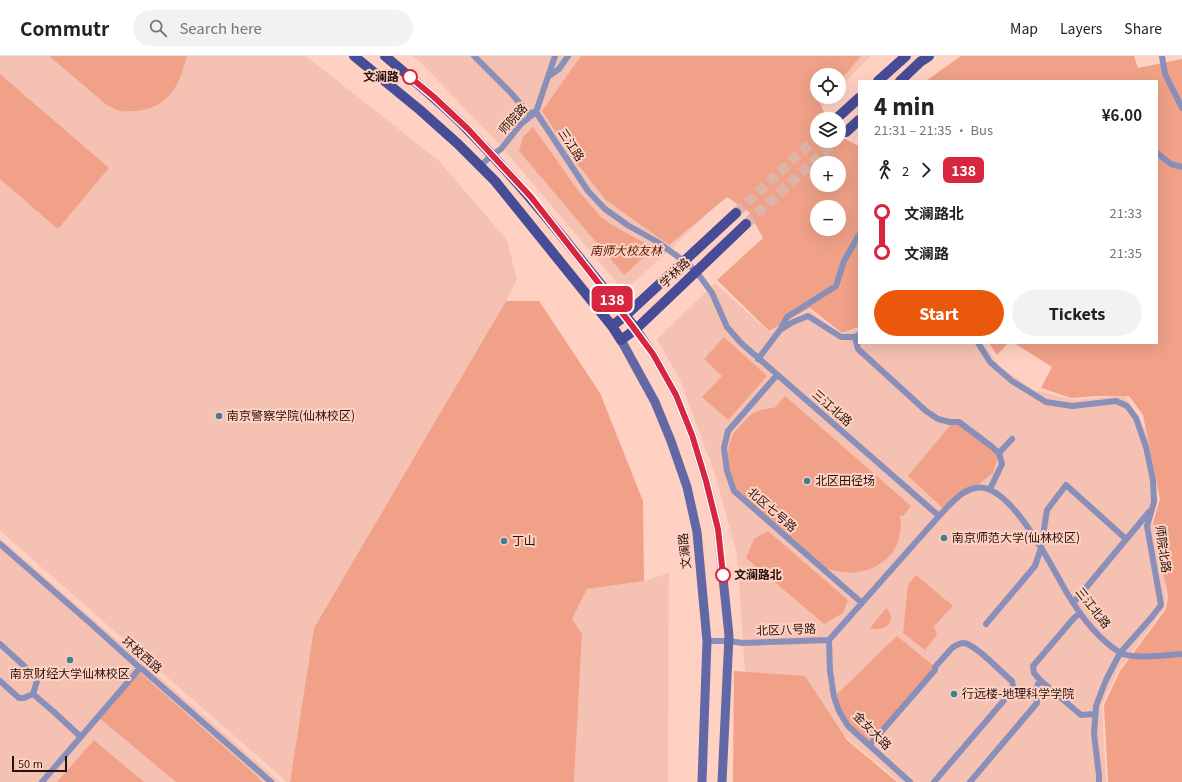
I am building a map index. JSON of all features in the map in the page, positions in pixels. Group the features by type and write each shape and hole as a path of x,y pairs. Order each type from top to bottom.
{"main road":[{"name":"文澜路","path":"354,56 420,110 458,144 495,181 612,326 655,402 671,441 687,487 697,532 707,641 702,782"},
{"path":"384,56 434,97 492,155 531,197 636,329 653,354 676,395 692,435 706,481 718,529 729,636 722,782"},
{"path":"879,80 906,56"},
{"path":"901,80 920,62 929,56"},
{"path":"844,112 858,99"},
{"path":"846,132 858,121"},
{"name":"学林路","path":"612,326 625,316 736,213"},
{"name":"学林路","path":"621,340 636,329 746,224"}],"street":[{"name":"三江路","path":"474,56 511,93 528,113 536,112 588,191 605,209 629,226 656,241 696,271"},
{"name":"师院路","path":"480,166 492,155 501,150 521,124 536,112 555,56"},
{"name":"师院路","path":"549,76 559,69 568,56"},
{"path":"1162,56 1165,74 1182,108"},
{"path":"1158,154 1171,164 1182,167"},
{"path":"758,359 780,330 787,317 836,286 844,261 858,237"},
{"name":"三江北路","path":"696,271 712,293 727,327 741,343 939,516"},
{"path":"780,330 793,322 808,316 841,337 857,336 858,349 926,411 938,419 950,422 959,422 999,453 1002,464 990,489 975,487 961,494 939,516 829,640"},
{"name":"师院北路","path":"979,344 990,362 1012,381 1046,402 1072,406 1116,401 1127,406 1136,418 1146,447 1153,480 1154,502 1147,526 1160,605 1152,618 1120,653 1106,680 1096,706 1094,734 1100,775 1099,782"},
{"name":"北区七号路","path":"777,375 728,431 724,448 726,471 734,491 862,603"},
{"path":"999,453 1012,439"},
{"path":"986,624 1035,566 1041,548 1047,510 1066,485 1126,539"},
{"name":"三江北路","path":"990,489 1006,501 1021,517 1080,613 1095,632 1120,653"},
{"path":"1074,602 1152,509"},
{"name":"环校西路","path":"0,544 271,782"},
{"path":"1080,613 1064,629 1033,666 1034,673 1040,680 1081,715 1095,714"},
{"name":"北区八号路","path":"707,641 743,643 829,640"},
{"name":"金女大路","path":"829,640 830,671 838,711 848,726 910,782"},
{"path":"869,745 935,670 935,667 952,648 964,643 970,646 978,651 1012,681 1012,691 934,782"},
{"path":"0,644 35,676 37,681 33,694 24,698 19,698 0,681"},
{"path":"1120,653 1140,657 1182,654"},
{"path":"42,782 140,668"},
{"path":"970,782 1036,703 1035,691 1040,680"},
{"path":"33,694 81,737"}],"shaded area":[{"name":"南京警察学院(仙林校区)","path":"0,56 306,56 439,161 507,240 517,279 506,301 314,628 290,782 287,782 0,531"},
{"path":"412,56 871,56 846,81 846,68 810,68 810,104 824,104 817,112 810,112 810,118 750,172 673,247 624,291 501,146 420,62"},
{"name":"南京师范大学(仙林校区)","path":"715,283 769,332 809,310 841,334 858,329 858,344 984,344 999,366 1034,390 1075,400 1125,395 1150,438 1158,500 1152,522 1163,564 1166,596 1165,608 1119,669 1102,704 1106,782 900,782 839,731 747,701 737,555 716,477 680,380 657,339"},
{"name":"南京财经大学仙林校区","path":"0,538 280,782 0,782"},
{"path":"669,573 668,782 574,782 582,634 572,619 587,589 644,581"}],"green space":[{"path":"49,56 188,56 176,87 164,101 156,106 146,109 135,111 118,111 108,106"},
{"path":"581,56 861,56 846,74 846,68 810,68 810,104 820,104 824,112 810,112 810,148 846,148 846,140 858,146 858,327 842,333 810,308 769,331 717,280 763,238 749,212 727,197 669,245 606,200 575,161 542,111"},
{"path":"961,56 1134,56 1138,68 1182,59 1182,782 1108,782 1104,705 1120,671 1166,609 1168,596 1153,523 1160,499 1143,415 1129,396 1071,398 1041,388 1052,367 1016,344 1158,344 1158,80 927,80"},
{"path":"0,74 109,168 58,229 0,179"},
{"name":"南师大校友林","path":"533,127 577,189 600,216 612,225 654,248 624,275 519,151 523,137"},
{"name":"丁山","path":"506,301 539,301 600,393 643,501 644,581 587,589 572,619 582,634 574,782 290,782 314,628"},
{"path":"724,337 767,376 728,420 702,397 722,376 704,359"},
{"path":"990,344 1007,344 997,355"},
{"name":"北区田径场","path":"785,396 911,506 903,516 900,515 900,531 897,544 890,556 880,564 868,570 855,572 840,572 826,568 734,488 727,461 729,446 733,434 753,413 760,410 777,407 776,406"},
{"path":"953,422 959,422 999,453 993,473 945,510 908,476"},
{"path":"768,531 848,600 843,613 824,624 746,558 754,539"},
{"path":"916,575 953,606 934,626 937,635 925,650 903,633 908,585"},
{"path":"886,608 891,617 888,625 880,629 870,628"},
{"path":"897,636 935,667 869,745 848,726 834,697"},
{"path":"137,670 262,782 176,782 97,716"},
{"path":"734,671 805,676 847,740 897,782 733,782"},
{"path":"94,740 144,782 57,782"}],"tunnel":[{"path":"736,213 810,144"},
{"path":"746,224 828,148"}],"bus line":[{"name":"138","path":"410,77 468,129 531,197 653,354 676,395 692,435 706,481 718,529 723,575"}],"place":[{"name":"文澜路","path":"410,77"},
{"name":"南京警察学院(仙林校区)","path":"219,416"},
{"name":"北区田径场","path":"807,481"},
{"name":"南京师范大学(仙林校区)","path":"944,538"},
{"name":"丁山","path":"504,541"},
{"name":"文澜路北","path":"723,575"},
{"name":"南京财经大学仙林校区","path":"70,660"},
{"name":"行远楼-地理科学学院","path":"954,694"}]}
